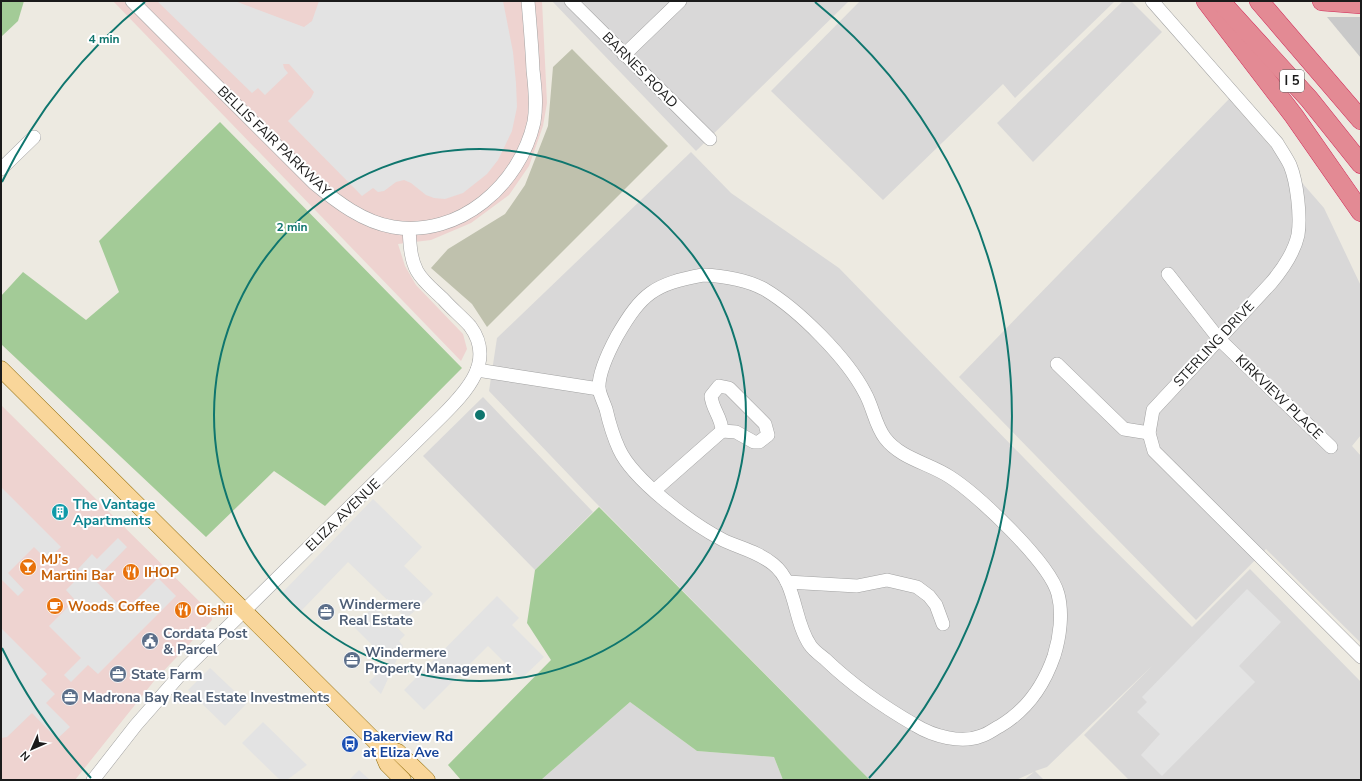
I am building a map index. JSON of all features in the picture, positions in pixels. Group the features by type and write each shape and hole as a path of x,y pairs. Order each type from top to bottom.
{"highway":[{"path":"1206,1 1294,116 1361,212"},
{"name":"I 5","path":"1220,1 1309,99 1361,164"},
{"name":"I 5","path":"1259,1 1361,120"},
{"path":"1322,1 1361,4"}],"main road":[{"path":"1,369 379,745 387,764 402,780"},
{"path":"379,745 398,752 427,780"}],"street":[{"name":"BELLIS FAIR PARKWAY","path":"132,1 309,178 336,201 372,221 391,227 409,229 427,227 445,222 479,205 496,191 513,172 524,151 534,120 536,100 528,1"},
{"name":"BARNES ROAD","path":"571,1 710,139"},
{"path":"624,55 680,1"},
{"name":"STERLING DRIVE","path":"1152,1 1277,143 1290,166 1295,184 1298,208 1298,236 1286,264 1271,284 1153,410 1149,433 1154,451 1361,658"},
{"path":"1,169 34,137"},
{"name":"ELIZA AVENUE","path":"93,780 173,682 226,627 245,611 465,392 474,380 478,370 479,350 476,338 469,326 426,283 417,271 412,257 409,229"},
{"name":"KIRKVIEW PLACE","path":"1168,274 1219,339 1331,446"},
{"path":"703,275 723,276 763,289 804,320 852,372 866,394 885,439 903,454 938,469 974,495 998,516 1042,566 1058,592 1060,619 1059,642 1051,665 1040,687 1026,706 1010,720 979,737 949,738 927,732 883,706 840,674 810,646 799,621 787,582 775,565 754,552 724,541 686,517 638,475 620,452 599,389 603,369 610,349 627,319 645,296 663,285 703,275"},
{"path":"1057,364 1124,428 1149,433"},
{"path":"478,370 599,389"},
{"path":"654,490 722,432 728,430 736,432 754,442 759,442 768,436 765,424 729,388 719,386 711,396 722,424 722,432"},
{"path":"787,582 857,586 887,580 917,587 929,596 936,605 943,624"}],"shaded area":[{"path":"113,1 542,1 547,103 543,126 529,166 509,195 471,223 431,240 398,244 405,266 416,285 463,334 467,349 461,361"},
{"path":"157,1 235,1 304,27 312,21 319,1 503,1 513,52 516,83 517,107 512,131 498,160 487,174 463,193 445,199 434,198 426,195 411,183 404,180 396,182 384,191 378,192 373,188 362,196 288,121 311,98 314,92 289,64 283,64 288,73 265,95 258,88 252,93"},
{"path":"552,1 849,1 696,151"},
{"path":"860,1 1115,1 1015,98 1003,84 883,200 771,91"},
{"path":"1123,1 1131,1 1162,32 1033,162 997,123"},
{"path":"1327,17 1361,17 1361,58"},
{"path":"572,49 668,146 487,327 472,304 431,268 448,249 505,214 525,185 548,126 553,67"},
{"path":"1229,99 1324,208 1361,286 1361,435 1352,446 1361,456 1361,643 1266,549 1196,620 959,377"},
{"path":"691,152 731,193 839,268 1096,532 1192,627 1250,569 1361,682 1361,780 1129,780 1084,735 1152,666 1047,767 1035,771 1044,780 1024,780 1034,772 1016,780 870,780 594,501 489,391 497,338"},
{"path":"483,397 593,512 535,570 423,456"},
{"path":"1,405 211,613 212,620 154,681 75,780 1,780"},
{"path":"1,487 61,547 47,560 34,547 8,573 24,590 18,596 1,579"},
{"path":"373,499 422,547 404,566 433,594 406,618 348,562 301,611 282,593"},
{"path":"118,538 127,547 95,580 125,611 158,578 176,596 98,674 88,665 71,682 64,675 81,658 49,626 75,600 66,590 82,574 78,569 92,554 97,559"},
{"path":"1247,589 1281,622 1239,666 1255,682 1162,776 1141,755 1160,734 1137,712 1147,702 1142,697"},
{"path":"497,596 519,618 512,625 544,657 521,679 488,646 424,710 404,690"},
{"path":"374,606 405,635 399,641 403,646 381,694 369,682 389,662 354,627"},
{"path":"1,628 47,674 41,680 55,694 46,703 70,727 57,739 32,713 7,737 1,738"},
{"path":"210,668 247,703 225,726 188,690"},
{"path":"630,702 697,751 774,757 783,780 541,780"},
{"path":"263,722 307,765 287,780 280,780 242,743"},
{"path":"359,770 370,780 349,780"}],"green space":[{"path":"1,1 24,1 18,21 1,37"},
{"path":"220,122 462,368 325,506 274,471 206,537 1,344 1,296 23,272 86,320 119,292 99,241"},
{"path":"599,507 870,780 783,780 774,757 697,751 630,702 541,780 461,780 448,765 551,660 527,623 535,570"}],"place":[{"name":"The Vantage Apartments","path":"60,512"},
{"name":"MJ's Martini Bar","path":"28,567"},
{"name":"IHOP","path":"131,572"},
{"name":"Woods Coffee","path":"55,606"},
{"name":"Oishii","path":"183,610"},
{"name":"Windermere Real Estate","path":"326,612"},
{"name":"Cordata Post & Parcel","path":"150,641"},
{"name":"Windermere Property Management","path":"352,660"},
{"name":"State Farm","path":"118,674"},
{"name":"Madrona Bay Real Estate Investments","path":"70,697"},
{"name":"Bakerview Rd at Eliza Ave","path":"350,744"}]}
